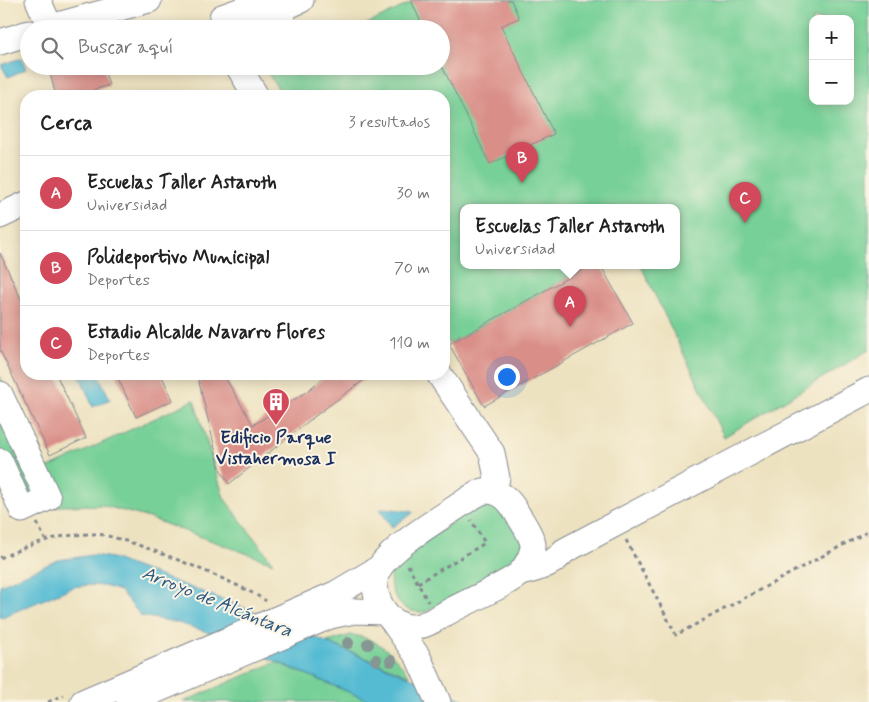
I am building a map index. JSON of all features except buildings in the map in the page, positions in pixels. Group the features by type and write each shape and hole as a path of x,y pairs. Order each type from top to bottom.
{"street":[{"path":"38,0 40,20"},
{"path":"77,20 149,0"},
{"path":"221,12 253,6 294,4"},
{"path":"282,20 294,4"},
{"path":"0,42 20,36"},
{"path":"243,75 252,90"},
{"path":"0,216 20,207"},
{"path":"443,380 492,453 497,478 493,491"},
{"path":"286,621 354,612 387,616 411,627 520,573 535,570 559,558 564,551 869,390"},
{"path":"0,394 48,498 22,510 0,461"},
{"path":"128,702 286,621 379,568 399,548 470,498 483,491 493,491 510,501 533,545 530,558 520,573"},
{"path":"533,545 564,551"},
{"path":"379,568 376,586 387,616 418,657 434,692"},
{"path":"418,657 430,616"},
{"path":"83,702 236,646"}],"path":[{"path":"418,583 485,543 471,519"},
{"path":"617,523 676,635 869,531"},
{"path":"0,558 44,539 98,534 127,542 224,579 261,597 286,621"},
{"path":"404,557 418,583 430,616"}],"green space":[{"path":"417,0 869,0 869,350 724,437 642,269 680,269 680,204 460,204 460,269 584,269 450,343 450,90 279,90 269,75 450,75 450,20 376,20"},
{"path":"0,376 42,471 194,400 224,498 273,563 149,518 102,505 60,506 32,512 0,475"},
{"path":"483,501 499,504 524,544 516,563 425,612 412,611 401,605 391,586 390,578 395,566 400,560"},
{"path":"351,635 378,644 398,661 410,676 327,642"},
{"path":"276,662 373,702 183,702"}],"water":[{"path":"20,59 20,72 8,77 1,65"},
{"path":"82,380 101,380 110,399 93,407"},
{"path":"383,508 411,510 413,513 392,527 380,510"},
{"name":"Arroyo de Alcántara","path":"93,555 112,558 250,610 469,702 373,702 204,631 175,622 141,616 120,591 104,586 73,587 0,618 0,585 58,560"}],"place":[{"name":"Polideportivo Municipal","path":"522,183"},
{"name":"Estadio Alcalde Navarro Flores","path":"745,223"},
{"name":"Escuelas Taller Astaroth","path":"570,327"},
{"name":"Edificio Parque Vistahermosa I","path":"276,426"}]}
